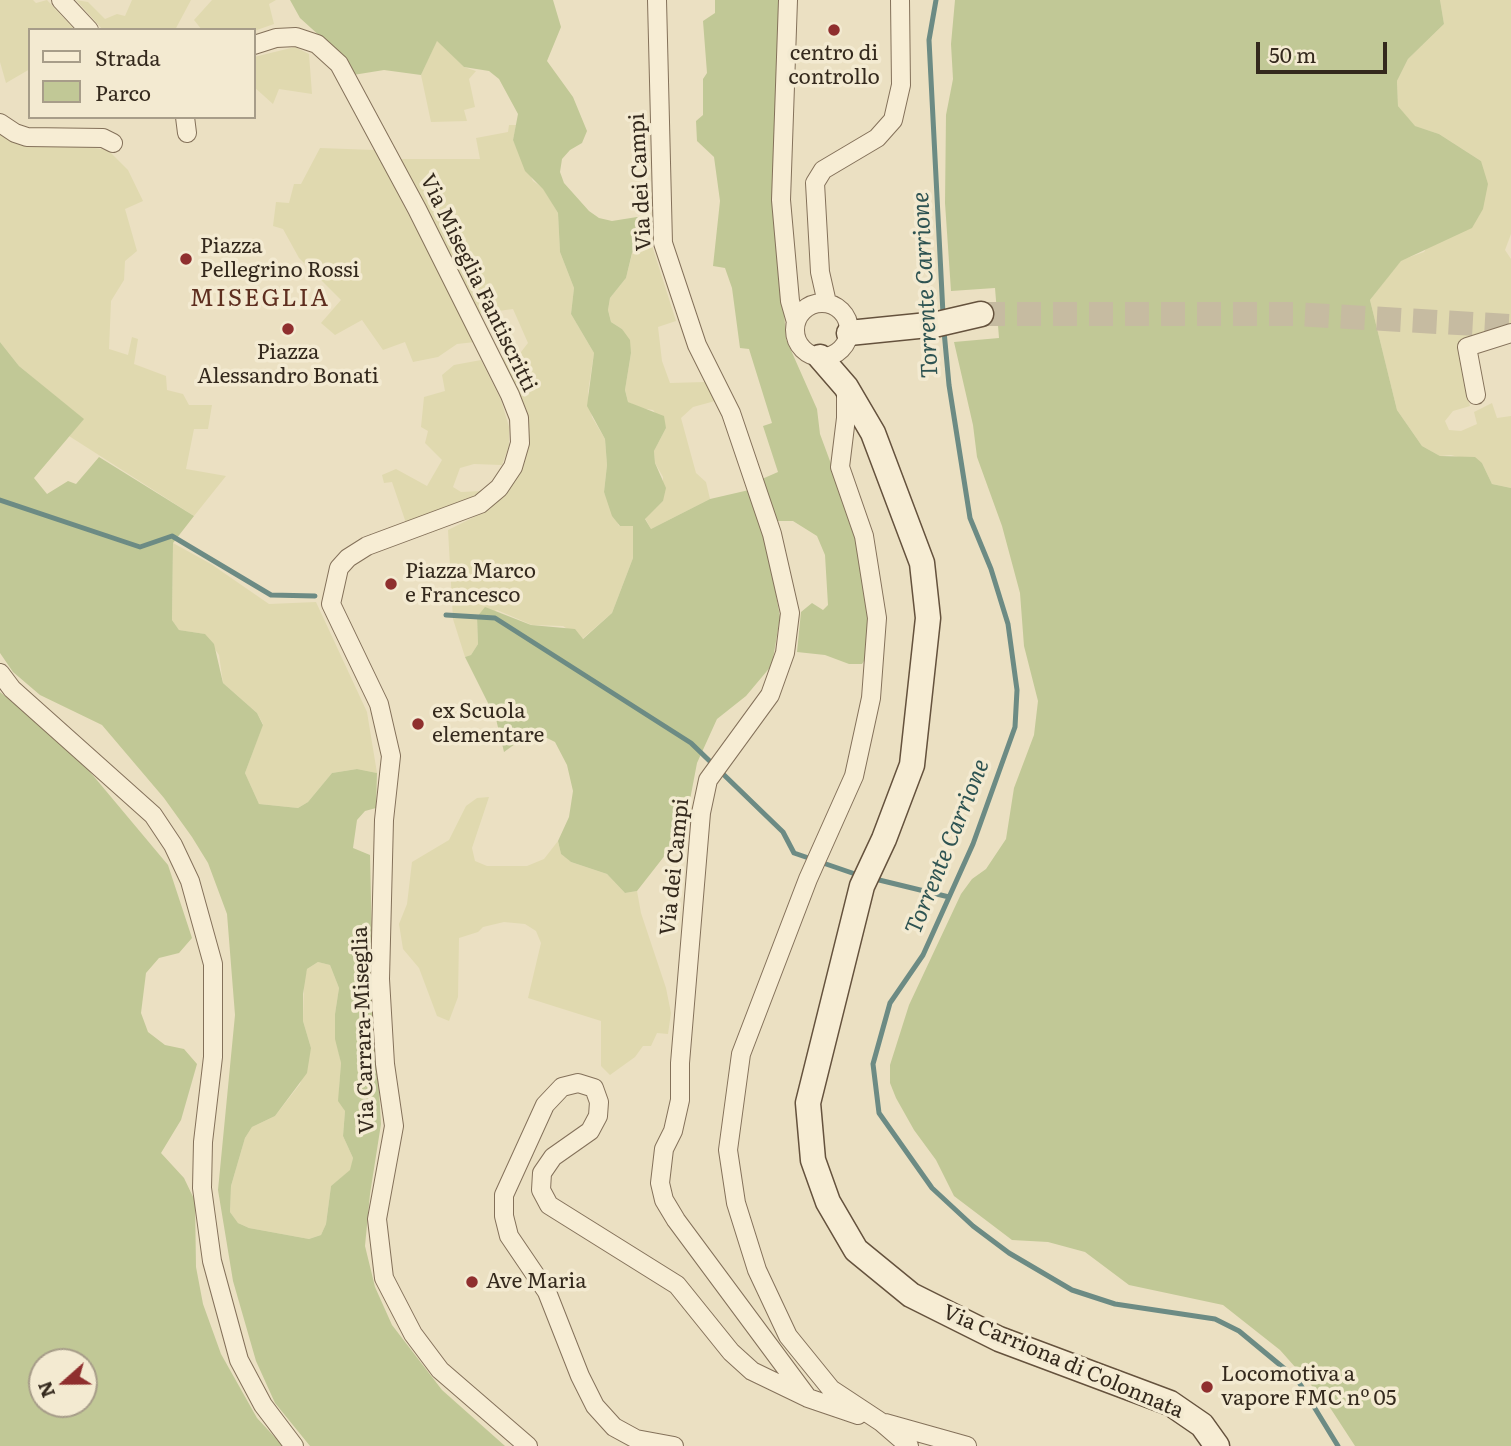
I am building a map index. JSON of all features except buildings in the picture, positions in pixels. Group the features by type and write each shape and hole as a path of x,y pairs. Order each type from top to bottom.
{"main road":[{"path":"836,332 937,310 973,315"},
{"name":"Via Carriona di Colonnata","path":"836,332 846,387 873,433 922,563 928,618 912,765 884,839 862,886 808,1104 817,1170 828,1202 856,1250 911,1295 999,1339 1170,1403 1202,1425 1217,1446"}],"street":[{"path":"61,0 87,28"},
{"name":"Via dei Campi","path":"657,0 663,243 697,345 731,413 772,534 790,613 785,653 770,695 708,780 701,813 690,934 680,1063 680,1100 673,1131 664,1149 660,1183 664,1200 676,1220 808,1398"},
{"name":"Via Carriona di Colonnata","path":"788,0 781,200 790,301 800,345 836,332 820,272 815,183 823,170 877,138 893,120 901,85 900,0"},
{"name":"Via Miseglia Fantiscritti","path":"256,45 296,37 317,44 339,64 412,198 519,418 520,443 513,467 499,488 480,504 367,546 339,568"},
{"path":"0,123 15,133 27,136 103,138 113,143"},
{"path":"796,322 804,309 836,332"},
{"path":"1476,395 1467,348 1511,334"},
{"path":"846,387 846,418 840,467 864,536 874,586 876,650 871,698 854,776 807,879 741,1054 728,1150 736,1203 757,1270 788,1336 831,1389 881,1422 909,1446"},
{"name":"Via Carrara-Miseglia","path":"339,568 331,604 379,704 391,756 384,820 380,979 385,1064 394,1126 377,1219 379,1254 384,1278 413,1335 454,1383 528,1446"},
{"path":"0,673 12,689 153,815 173,845 190,881 214,964 213,1057 203,1142 202,1188 212,1261 222,1308 239,1360 262,1405 294,1446"},
{"path":"674,1446 636,1439 614,1427 595,1406 580,1376 547,1292 509,1236 504,1216 504,1195 545,1105 562,1087 578,1083 594,1088 599,1102 598,1116 590,1131 553,1157 546,1166 540,1182 544,1198 588,1231 677,1285 731,1352 752,1371 808,1398 968,1446"}],"shaded area":[{"path":"0,0 33,0 36,3 47,0 73,28 28,28 28,70 6,83 0,62"},
{"path":"76,0 88,2 105,19 117,14 125,16 132,0 191,0 176,28 101,28"},
{"path":"212,0 276,0 269,4 274,24 256,30 256,28 200,28 194,20"},
{"path":"1440,0 1511,0 1511,234 1505,250 1511,259 1511,330 1480,336 1468,377 1463,379 1470,406 1453,411 1445,421 1449,430 1461,431 1477,424 1474,412 1492,403 1497,418 1511,416 1511,488 1492,484 1482,463 1451,455 1440,456 1422,446 1397,410 1370,300 1401,260 1424,252 1481,161 1439,134 1414,126 1398,106 1397,81 1408,59 1444,24"},
{"path":"437,40 464,67 476,71 469,79 475,107 464,110 467,121 431,122 421,75"},
{"path":"295,47 309,54 312,94 279,89 273,104 256,89 256,57"},
{"path":"509,125 516,125 513,140 533,181 543,188 558,213 560,252 574,288 571,314 594,353 588,392 592,417 605,439 607,465 604,492 619,526 633,526 633,558 612,613 582,639 563,626 532,625 497,610 477,617 478,644 471,655 465,657 453,619 448,530 490,509 512,483 528,439 525,406 501,359 521,352 528,343 513,309 476,314 400,159 480,159 476,138 508,132"},
{"path":"0,133 108,150 128,170 143,201 125,209 137,251 125,261 124,280 111,301 109,349 128,355 132,337 138,339 134,364 166,376 167,390 183,394 189,405 212,405 208,429 194,429 186,469 226,476 194,516 69,436 83,419 19,366 0,342"},
{"path":"320,148 375,150 475,342 457,344 438,357 413,362 405,342 383,350 362,320 335,335 321,323 341,300 299,258 283,229 273,226 276,202 289,203 294,184 301,184"},
{"path":"649,236 676,321 658,327 662,361 670,383 705,382 715,401 693,407 681,418 696,473 706,482 710,499 651,529 645,518 663,501 663,477 655,463 654,451 666,428 653,410 628,402 625,390 631,353 622,329 611,322 608,310 610,298 626,278 632,254"},
{"path":"481,360 501,400 509,427 509,446 502,465 474,464 460,468 453,487 461,492 482,491 479,495 406,523 392,482 384,483 382,475 396,469 427,486 442,460 425,443 428,431 421,427 424,397 445,391 442,375 454,365"},
{"path":"173,543 211,564 269,604 316,602 367,712 377,773 357,769 332,773 308,802 298,808 259,804 245,773 263,724 257,713 223,683 219,655 204,634 179,630 172,620"},
{"path":"489,797 472,848 475,861 487,866 527,866 544,859 558,841 561,854 571,862 607,874 625,893 637,891 641,913 666,988 671,1013 668,1034 657,1033 651,1046 643,1046 635,1057 610,1075 601,1066 601,1021 528,998 541,943 536,931 525,924 504,922 483,927 478,932 459,938 458,997 449,1021 437,1016 419,968 403,949 399,924 407,904 412,862 449,840 466,806 477,798"},
{"path":"318,962 330,965 339,988 335,1014 341,1063 339,1089 345,1111 343,1136 353,1158 351,1170 331,1186 326,1224 321,1235 309,1239 249,1228 238,1223 230,1212 231,1186 245,1138 252,1127 275,1116 300,1084 311,1048 303,1021 304,981 307,969"}],"green space":[{"path":"290,0 553,0 561,27 547,61 573,97 587,131 582,143 562,159 560,172 564,183 589,211 599,218 612,221 637,217 648,223 649,236 632,253 626,278 610,298 608,310 611,322 622,329 630,340 631,353 625,390 628,402 664,416 666,428 654,451 655,463 666,488 663,501 645,519 651,529 710,499 749,490 768,551 780,617 772,665 746,696 717,719 697,763 684,831 637,891 625,893 607,874 571,862 561,854 558,841 569,817 573,791 567,765 555,742 533,731 504,752 496,719 465,657 471,655 478,644 477,617 485,607 531,625 575,629 583,639 612,613 633,558 633,526 620,526 612,516 604,492 607,465 605,439 587,406 594,353 571,314 574,288 560,252 558,213 543,189 525,171 513,140 518,114 499,79 489,71 464,67 437,41 421,75 384,70 353,75 344,58 300,18"},
{"path":"715,0 780,0 774,165 786,339 817,409 820,434 858,537 870,605 870,652 862,664 849,664 825,655 797,652 801,612 812,603 823,610 828,605 825,555 817,536 793,521 776,521 762,479 778,472 763,426 772,423 749,349 740,348 732,288 725,268 713,266 720,201 714,157 697,141 696,121 703,115 703,79 707,73 703,21 715,13"},
{"path":"955,0 1440,0 1444,24 1408,59 1397,81 1398,106 1415,126 1439,134 1481,161 1488,184 1483,209 1472,228 1401,261 1370,300 1397,410 1422,446 1440,456 1475,457 1482,463 1492,484 1511,488 1511,1446 1355,1446 1327,1403 1280,1350 1223,1305 1129,1285 1085,1252 1048,1242 1012,1240 954,1196 936,1160 914,1130 890,1083 890,1065 909,1005 961,894 972,879 986,869 1006,839 1014,788 1034,735 1038,701 1024,646 1020,593 1002,526 977,457 973,425 954,342 999,338 995,288 951,291 945,203 946,115 953,79 951,44"},
{"path":"0,342 19,366 84,419 34,478 47,494 68,481 76,484 99,457 194,516 173,543 172,620 179,630 205,634 214,644 223,683 257,713 263,725 245,773 259,804 298,808 308,802 332,773 357,769 377,773 376,808 365,811 357,820 353,848 370,855 373,988 381,1124 365,1246 375,1287 392,1325 442,1390 505,1446 310,1446 275,1403 256,1361 233,1281 218,1190 235,1015 227,914 208,863 192,837 164,798 102,725 40,695 13,672 0,653","holes":["318,962 330,965 339,988 335,1014 335,1039 341,1063 338,1101 345,1111 343,1136 353,1158 350,1170 331,1186 326,1224 321,1235 309,1239 249,1228 238,1223 230,1212 231,1186 245,1138 252,1127 275,1116 307,1073 311,1048 303,1021 307,969"]},
{"path":"0,692 70,748 168,865 192,938 179,953 159,958 146,973 141,1013 148,1032 165,1045 184,1049 197,1064 181,1120 161,1153 184,1178 195,1201 196,1267 203,1304 221,1354 257,1418 283,1446 0,1446"}],"waterway":[{"name":"Torrente Carrione","path":"936,0 929,40 943,314"},
{"name":"Torrente Carrione","path":"944,331 949,385 970,518 991,569 1008,624 1017,690 1015,727 973,844 923,955 890,1003 873,1064 879,1113 932,1188 973,1226 1009,1253 1072,1290 1115,1304 1215,1319 1239,1331 1297,1379 1338,1446"},
{"path":"0,500 140,547 172,536 271,595 315,596"},
{"path":"446,615 495,618 691,743 783,832 794,853 858,875"},
{"path":"875,879 949,897"}],"tunnel":[{"path":"981,314 1294,314 1511,326"}],"place":[{"name":"centro di controllo","path":"834,30"},
{"name":"Piazza Pellegrino Rossi","path":"186,259"},
{"name":"Piazza Alessandro Bonati","path":"288,329"},
{"name":"Piazza Marco e Francesco","path":"391,584"},
{"name":"ex Scuola elementare","path":"418,724"},
{"name":"Ave Maria","path":"472,1282"},
{"name":"Locomotiva a vapore FMC nº 05","path":"1207,1387"}],"district":[{"name":"MISEGLIA","path":"260,299"}]}
